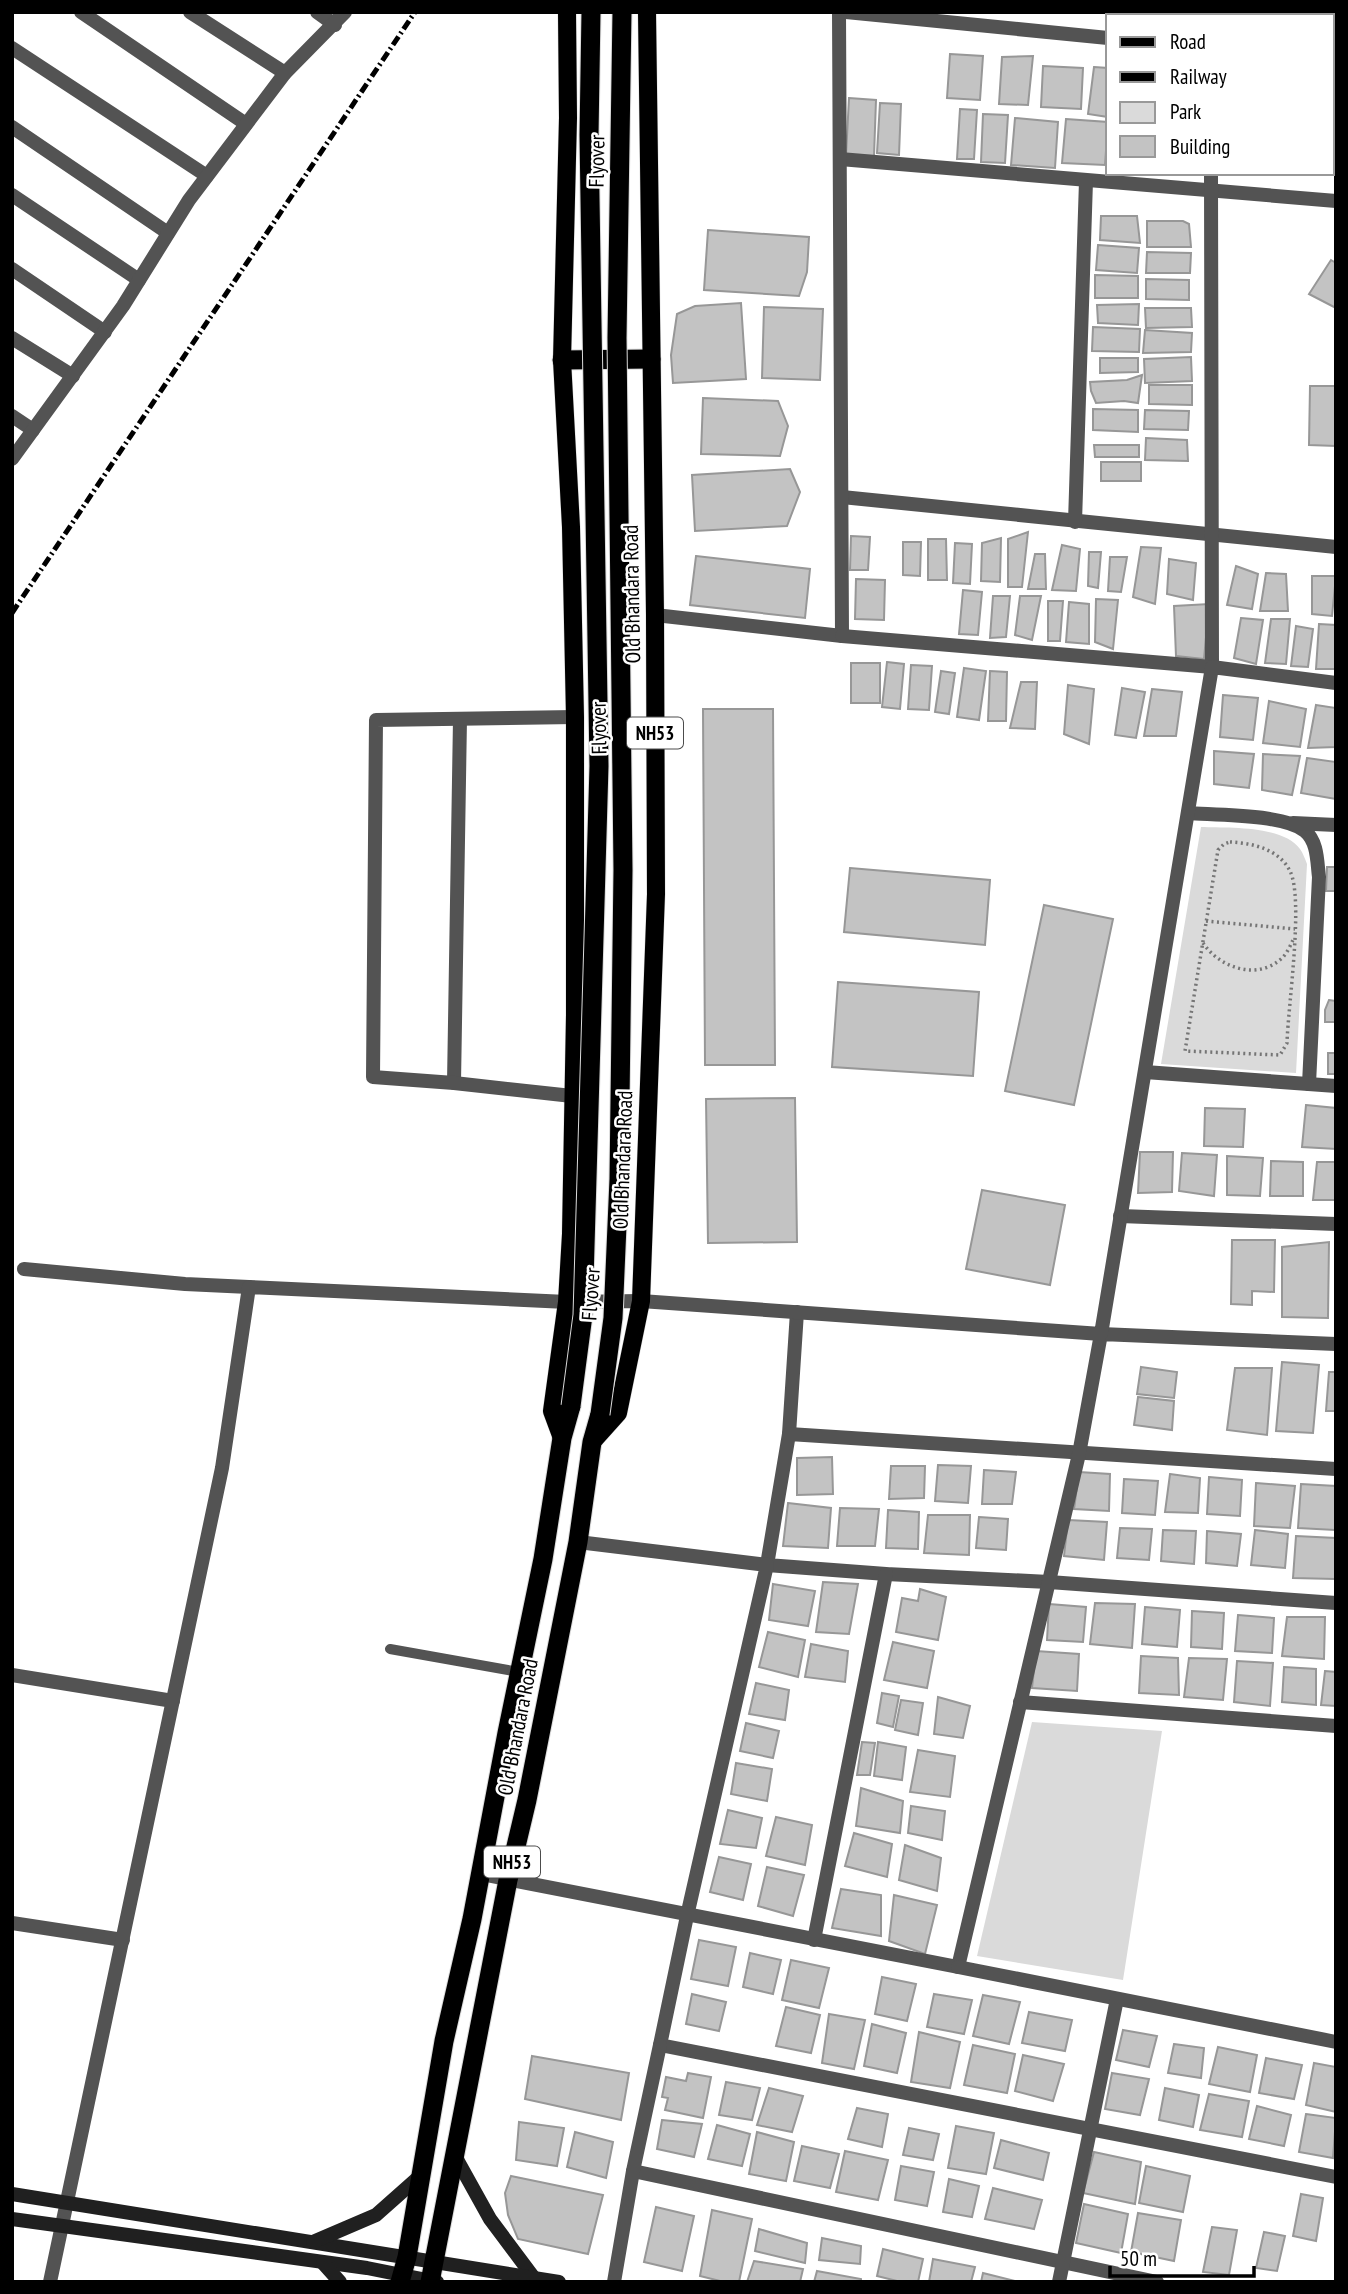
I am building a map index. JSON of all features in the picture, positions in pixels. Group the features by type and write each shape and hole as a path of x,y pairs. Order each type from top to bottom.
{"highway":[{"name":"Flyover","path":"562,1438 570,1406 583,1315 599,766 589,135 591,12"},
{"name":"Flyover","path":"592,1442 600,1414 613,1318 619,1179 623,870 617,338 622,12"},
{"path":"562,360 652,359"},
{"name":"NH53","path":"403,2272 444,2040 481,1874 543,1559 562,1438"},
{"name":"Old Bhandara Road","path":"433,2277 508,1880 527,1800 578,1542 592,1442"}],"main road":[{"name":"NH53","path":"562,1438 552,1411 567,1303 571,1234 575,1002 575,717 571,527 562,360 568,118 567,12"},
{"name":"Old Bhandara Road","path":"592,1442 618,1413 641,1301 656,894 655,615 646,12"},
{"path":"455,2156 489,2219 534,2278"},
{"path":"312,2242 376,2215 420,2176"},
{"path":"12,2194 312,2242 403,2272"},
{"path":"12,2219 433,2277 534,2278 559,2282"},
{"path":"323,2263 341,2282"}],"street":[{"path":"81,12 246,124"},
{"path":"190,12 285,73"},
{"path":"317,12 335,24"},
{"path":"12,459 105,332 207,176 285,73 345,12"},
{"path":"839,12 842,636"},
{"path":"846,12 1106,38"},
{"path":"12,48 207,176"},
{"path":"12,127 169,233"},
{"path":"840,159 1336,201"},
{"path":"958,1967 1079,1454 1212,667 1212,175"},
{"path":"1075,522 1086,181"},
{"path":"12,195 139,281"},
{"path":"12,269 105,332"},
{"path":"12,338 73,376"},
{"path":"12,416 33,430"},
{"path":"842,497 1336,547"},
{"path":"655,615 842,636 1212,667 1336,683"},
{"path":"572,1096 373,1077 376,720 575,717"},
{"path":"454,1083 460,719"},
{"path":"1188,813 1258,818 1285,823 1336,825"},
{"path":"1285,823 1305,832 1316,848 1319,877 1309,1084"},
{"path":"1145,1072 1336,1086"},
{"path":"1121,1216 1336,1224"},
{"path":"24,1269 185,1284 567,1303 641,1301 1101,1334 1336,1344"},
{"path":"50,2282 222,1468 249,1287"},
{"path":"614,2282 633,2171 687,1916 767,1565 789,1434 797,1312"},
{"path":"789,1434 1336,1469"},
{"path":"578,1542 767,1565 1336,1603"},
{"path":"814,1940 886,1574"},
{"path":"12,1675 173,1701"},
{"path":"1020,1702 1336,1726"},
{"path":"481,1874 1336,2042"},
{"path":"12,1923 123,1940"},
{"path":"1059,2282 1117,1999"},
{"path":"660,2045 1336,2177"},
{"path":"633,2171 1157,2282"}],"lane":[{"path":"390,1650 519,1672"}],"path":[{"path":"1244,843 1273,852 1291,872 1295,889 1295,929 1287,1043 1285,1051 1280,1055 1185,1051 1206,921 1217,850 1224,844 1244,843"},
{"path":"1206,921 1295,929"},
{"path":"1203,943 1210,954 1221,962 1245,970 1258,970 1274,965 1284,957 1294,938"}],"green space":[{"path":"1201,827 1254,829 1281,836 1300,849 1307,864 1296,1073 1161,1064"},
{"path":"1032,1722 1162,1731 1123,1980 977,1956"}],"building":[{"path":"950,54 983,56 980,100 947,98"},
{"path":"1033,56 1028,105 999,104 1002,57"},
{"path":"1043,66 1083,68 1081,109 1041,107"},
{"path":"1094,67 1106,68 1106,117 1088,114"},
{"path":"849,98 876,100 874,156 846,155"},
{"path":"880,103 901,104 899,155 877,153"},
{"path":"960,109 977,110 974,159 957,159"},
{"path":"983,114 1008,115 1005,163 981,162"},
{"path":"1015,118 1058,122 1055,168 1011,165"},
{"path":"1066,119 1106,122 1105,165 1062,163"},
{"path":"1101,216 1137,216 1140,243 1100,240"},
{"path":"1147,221 1183,221 1189,224 1191,247 1147,247"},
{"path":"708,230 809,237 807,272 799,296 704,290"},
{"path":"1098,245 1139,248 1137,273 1096,270"},
{"path":"1147,252 1191,253 1190,273 1146,273"},
{"path":"1331,260 1336,263 1336,308 1309,294"},
{"path":"1095,275 1138,276 1138,298 1095,298"},
{"path":"1146,279 1189,280 1189,300 1146,299"},
{"path":"741,303 746,379 673,383 671,355 677,314 695,306"},
{"path":"1139,304 1138,325 1098,323 1097,305"},
{"path":"764,307 823,309 820,380 762,378"},
{"path":"1145,308 1191,308 1192,327 1146,328"},
{"path":"1093,327 1140,329 1139,352 1092,351"},
{"path":"1145,330 1192,333 1191,352 1143,353"},
{"path":"1191,357 1192,381 1145,383 1144,359"},
{"path":"1100,358 1138,358 1138,372 1100,373"},
{"path":"1142,375 1138,403 1096,403 1090,382 1127,380"},
{"path":"1149,385 1192,385 1192,405 1149,404"},
{"path":"1310,386 1336,386 1336,446 1309,445"},
{"path":"703,398 778,401 788,426 780,456 701,454"},
{"path":"1093,409 1138,410 1138,432 1093,430"},
{"path":"1145,410 1189,411 1188,430 1144,429"},
{"path":"1146,438 1187,440 1188,461 1145,460"},
{"path":"1094,445 1139,445 1139,457 1095,457"},
{"path":"1101,462 1141,462 1141,481 1101,481"},
{"path":"790,469 800,492 787,526 695,531 692,475"},
{"path":"1028,532 1022,587 1008,587 1008,539"},
{"path":"851,536 870,537 868,570 850,570"},
{"path":"1001,538 1000,582 981,581 982,543"},
{"path":"928,539 946,539 947,580 928,580"},
{"path":"903,542 921,542 920,576 903,575"},
{"path":"955,543 972,544 970,584 953,583"},
{"path":"1062,545 1080,549 1076,591 1052,590"},
{"path":"1141,547 1161,548 1155,604 1133,597"},
{"path":"1089,552 1101,552 1098,588 1088,586"},
{"path":"1035,554 1045,554 1046,589 1028,589"},
{"path":"696,556 810,569 805,618 690,605"},
{"path":"1110,557 1127,557 1121,592 1108,591"},
{"path":"1169,559 1196,563 1193,600 1167,594"},
{"path":"1236,566 1258,574 1252,609 1227,605"},
{"path":"1266,573 1286,574 1288,611 1260,611"},
{"path":"1312,576 1336,576 1332,616 1312,614"},
{"path":"856,579 885,580 884,620 855,619"},
{"path":"963,590 982,592 978,635 959,634"},
{"path":"993,596 1010,596 1006,637 990,638"},
{"path":"1020,596 1041,596 1032,640 1015,635"},
{"path":"1096,599 1118,600 1113,649 1095,642"},
{"path":"1048,601 1063,601 1060,641 1048,641"},
{"path":"1069,602 1089,604 1089,644 1066,642"},
{"path":"1209,604 1204,659 1176,656 1174,606"},
{"path":"1241,618 1263,620 1256,664 1234,658"},
{"path":"1271,619 1290,619 1286,664 1265,663"},
{"path":"1319,624 1336,625 1336,669 1316,669"},
{"path":"1296,626 1313,629 1308,667 1291,666"},
{"path":"887,662 904,664 900,709 882,707"},
{"path":"851,663 880,663 880,703 851,703"},
{"path":"911,665 932,666 929,710 908,709"},
{"path":"964,668 986,671 979,720 957,717"},
{"path":"941,671 955,673 949,714 935,712"},
{"path":"990,671 1007,672 1006,721 988,721"},
{"path":"1021,682 1037,682 1035,729 1010,728"},
{"path":"1068,685 1094,689 1089,744 1064,734"},
{"path":"1122,688 1145,692 1136,738 1115,735"},
{"path":"1152,689 1182,692 1176,736 1144,736"},
{"path":"1223,695 1258,698 1253,740 1220,737"},
{"path":"1269,701 1306,709 1300,747 1263,743"},
{"path":"1316,705 1336,708 1336,747 1308,748"},
{"path":"703,709 773,709 775,1065 705,1065"},
{"path":"1214,751 1254,754 1249,788 1214,784"},
{"path":"1263,754 1300,756 1292,795 1262,790"},
{"path":"1307,758 1336,762 1336,799 1301,793"},
{"path":"1327,867 1336,867 1336,891 1326,891"},
{"path":"850,868 990,880 985,945 844,932"},
{"path":"1044,905 1113,919 1074,1105 1005,1091"},
{"path":"838,982 979,992 973,1076 832,1067"},
{"path":"1329,1000 1336,1001 1336,1022 1325,1022 1325,1010"},
{"path":"1328,1053 1336,1053 1336,1074 1328,1074"},
{"path":"795,1098 797,1242 708,1243 706,1099"},
{"path":"1306,1105 1336,1108 1336,1149 1302,1147"},
{"path":"1205,1108 1245,1109 1243,1147 1204,1146"},
{"path":"1140,1152 1173,1152 1172,1192 1138,1193"},
{"path":"1182,1153 1217,1155 1214,1196 1179,1191"},
{"path":"1227,1156 1263,1158 1260,1196 1227,1195"},
{"path":"1271,1161 1303,1162 1303,1196 1270,1196"},
{"path":"1317,1162 1336,1162 1336,1200 1313,1200"},
{"path":"982,1190 1065,1205 1050,1285 966,1269"},
{"path":"1232,1240 1275,1240 1274,1292 1252,1291 1252,1305 1231,1304"},
{"path":"1329,1242 1328,1318 1282,1317 1282,1247"},
{"path":"1282,1362 1319,1365 1313,1433 1276,1431"},
{"path":"1141,1367 1177,1372 1174,1398 1137,1394"},
{"path":"1235,1368 1272,1368 1267,1435 1227,1430"},
{"path":"1329,1372 1336,1372 1336,1411 1326,1411"},
{"path":"1138,1397 1174,1401 1172,1430 1134,1425"},
{"path":"832,1457 833,1494 797,1495 797,1458"},
{"path":"938,1465 971,1466 968,1503 935,1501"},
{"path":"891,1466 925,1466 924,1498 889,1499"},
{"path":"984,1470 1016,1472 1012,1504 982,1504"},
{"path":"1079,1472 1110,1474 1109,1511 1074,1509"},
{"path":"1170,1474 1200,1478 1198,1513 1165,1512"},
{"path":"1209,1477 1242,1480 1240,1516 1207,1514"},
{"path":"1124,1479 1158,1481 1155,1515 1122,1513"},
{"path":"1256,1483 1295,1486 1290,1528 1254,1526"},
{"path":"1301,1484 1336,1486 1335,1530 1298,1528"},
{"path":"788,1503 831,1508 828,1548 783,1546"},
{"path":"840,1508 879,1509 875,1546 837,1546"},
{"path":"888,1510 919,1512 918,1549 886,1548"},
{"path":"928,1515 970,1515 969,1555 924,1553"},
{"path":"979,1517 1008,1519 1006,1550 976,1548"},
{"path":"1068,1520 1107,1522 1104,1560 1064,1556"},
{"path":"1120,1528 1152,1529 1149,1560 1117,1558"},
{"path":"1163,1530 1196,1531 1194,1564 1161,1561"},
{"path":"1255,1530 1288,1534 1285,1568 1251,1565"},
{"path":"1207,1531 1241,1534 1237,1566 1206,1563"},
{"path":"1296,1536 1336,1538 1335,1579 1293,1578"},
{"path":"823,1582 858,1584 849,1634 816,1632"},
{"path":"773,1584 815,1591 808,1626 769,1620"},
{"path":"920,1589 946,1597 938,1640 896,1632 902,1598 918,1601"},
{"path":"1095,1603 1135,1604 1132,1648 1090,1644"},
{"path":"1049,1604 1086,1607 1083,1642 1047,1640"},
{"path":"1145,1607 1180,1610 1177,1647 1142,1644"},
{"path":"1192,1611 1224,1613 1222,1649 1191,1647"},
{"path":"1238,1615 1274,1618 1272,1653 1235,1651"},
{"path":"1287,1617 1325,1617 1324,1659 1282,1656"},
{"path":"768,1632 805,1640 798,1677 759,1667"},
{"path":"893,1642 934,1651 927,1688 884,1680"},
{"path":"811,1644 848,1651 845,1682 805,1677"},
{"path":"1036,1651 1079,1654 1077,1691 1032,1688"},
{"path":"1141,1656 1178,1658 1179,1695 1139,1693"},
{"path":"1189,1658 1227,1659 1223,1700 1184,1697"},
{"path":"1237,1661 1273,1663 1270,1706 1234,1702"},
{"path":"1284,1667 1316,1669 1316,1705 1282,1702"},
{"path":"1325,1671 1336,1672 1336,1706 1321,1705"},
{"path":"756,1683 789,1690 785,1720 749,1714"},
{"path":"882,1693 899,1696 893,1727 877,1723"},
{"path":"938,1697 970,1706 963,1738 934,1734"},
{"path":"901,1700 923,1703 918,1735 895,1730"},
{"path":"746,1723 779,1731 773,1758 740,1751"},
{"path":"862,1742 875,1743 870,1775 857,1775"},
{"path":"878,1742 906,1747 902,1780 874,1776"},
{"path":"918,1750 955,1756 950,1797 910,1792"},
{"path":"736,1763 772,1769 767,1801 731,1794"},
{"path":"861,1788 903,1801 900,1833 856,1826"},
{"path":"911,1806 945,1811 942,1840 908,1833"},
{"path":"728,1810 762,1818 756,1848 720,1844"},
{"path":"776,1817 812,1825 805,1865 766,1856"},
{"path":"854,1833 892,1844 887,1877 845,1866"},
{"path":"905,1845 941,1858 937,1891 899,1880"},
{"path":"719,1857 751,1864 743,1900 710,1892"},
{"path":"767,1867 804,1875 793,1916 758,1906"},
{"path":"841,1889 881,1895 881,1936 832,1928"},
{"path":"894,1895 937,1905 925,1954 889,1941"},
{"path":"699,1940 736,1947 728,1986 691,1979"},
{"path":"750,1953 781,1960 773,1994 743,1987"},
{"path":"791,1960 829,1968 819,2008 782,2000"},
{"path":"882,1977 916,1984 907,2021 875,2014"},
{"path":"692,1994 726,2002 719,2031 686,2024"},
{"path":"934,1994 972,2000 964,2034 927,2027"},
{"path":"983,1995 1020,2002 1009,2044 973,2036"},
{"path":"786,2007 820,2015 811,2053 776,2046"},
{"path":"1029,2012 1072,2020 1065,2051 1022,2043"},
{"path":"829,2014 865,2020 854,2069 822,2063"},
{"path":"872,2024 906,2033 897,2073 864,2066"},
{"path":"1123,2030 1157,2036 1149,2067 1116,2060"},
{"path":"919,2032 960,2042 950,2088 911,2082"},
{"path":"1174,2044 1204,2048 1201,2078 1168,2073"},
{"path":"973,2045 1015,2054 1007,2093 964,2085"},
{"path":"1218,2047 1257,2055 1250,2092 1209,2084"},
{"path":"1023,2055 1064,2064 1053,2101 1015,2091"},
{"path":"532,2056 629,2073 621,2120 525,2099"},
{"path":"1266,2058 1302,2065 1294,2099 1259,2093"},
{"path":"1314,2063 1336,2067 1336,2112 1306,2105"},
{"path":"688,2073 711,2077 703,2118 665,2110 668,2098 662,2097 666,2077 686,2081"},
{"path":"1112,2073 1149,2079 1140,2115 1105,2109"},
{"path":"726,2082 760,2088 752,2120 719,2115"},
{"path":"769,2088 803,2096 792,2132 757,2125"},
{"path":"1165,2088 1199,2095 1193,2127 1159,2120"},
{"path":"1209,2094 1249,2101 1242,2137 1200,2130"},
{"path":"1257,2106 1291,2115 1284,2146 1249,2139"},
{"path":"857,2108 888,2114 882,2147 848,2139"},
{"path":"1306,2114 1336,2118 1333,2158 1299,2152"},
{"path":"662,2120 702,2124 694,2157 657,2149"},
{"path":"519,2122 564,2128 557,2166 516,2160"},
{"path":"717,2125 750,2134 742,2166 708,2159"},
{"path":"956,2126 994,2133 986,2174 948,2168"},
{"path":"909,2128 939,2134 933,2160 903,2155"},
{"path":"575,2132 613,2142 606,2178 567,2167"},
{"path":"757,2132 794,2142 786,2181 749,2174"},
{"path":"1001,2140 1049,2153 1043,2180 994,2168"},
{"path":"802,2146 839,2154 830,2188 794,2181"},
{"path":"845,2151 888,2160 878,2200 836,2192"},
{"path":"1094,2152 1141,2162 1135,2204 1083,2193"},
{"path":"901,2166 934,2172 927,2206 895,2200"},
{"path":"1146,2166 1190,2176 1183,2212 1139,2203"},
{"path":"511,2176 603,2195 588,2254 518,2239 508,2215 505,2193"},
{"path":"949,2179 979,2186 972,2217 943,2212"},
{"path":"993,2188 1042,2200 1034,2229 985,2219"},
{"path":"1301,2194 1323,2198 1316,2241 1293,2236"},
{"path":"1084,2204 1128,2214 1121,2253 1076,2243"},
{"path":"656,2207 694,2216 682,2271 644,2262"},
{"path":"712,2210 752,2219 739,2282 724,2282 700,2276"},
{"path":"1138,2213 1181,2220 1174,2261 1131,2252"},
{"path":"1212,2227 1237,2230 1229,2275 1203,2272"},
{"path":"759,2229 807,2243 805,2263 755,2251"},
{"path":"1264,2232 1285,2236 1277,2271 1256,2268"},
{"path":"822,2238 861,2246 860,2264 819,2260"},
{"path":"883,2249 923,2259 918,2282 901,2282 877,2276"},
{"path":"933,2259 975,2267 971,2282 929,2282"},
{"path":"754,2261 803,2269 800,2282 747,2282"},
{"path":"817,2271 861,2279 861,2282 814,2282"},
{"path":"983,2273 1019,2282 981,2282"}],"railway":[{"path":"12,613 415,12"}]}
